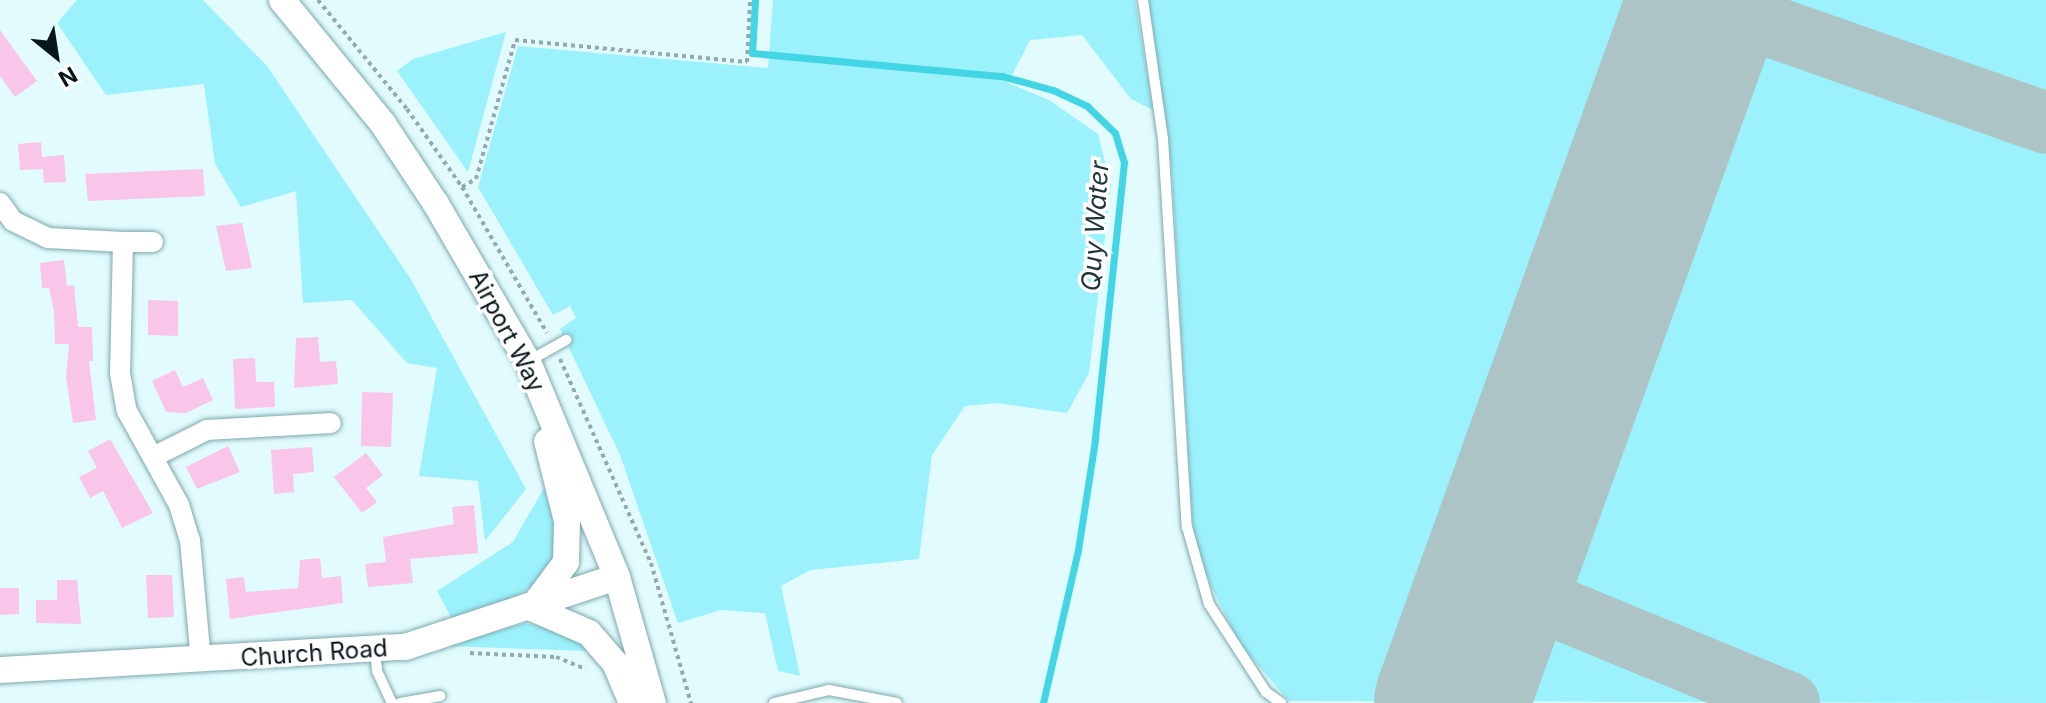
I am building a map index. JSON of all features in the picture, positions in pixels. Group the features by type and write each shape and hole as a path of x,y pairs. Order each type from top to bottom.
{"street":[{"name":"Airport Way","path":"282,0 383,124 436,204 528,362 617,577 653,703"},
{"path":"0,203 13,221 48,238 153,242"},
{"path":"123,242 120,373 127,411 179,505 190,540 201,661"},
{"path":"528,362 567,521 566,562 532,608 589,633 615,663 632,703"},
{"path":"153,457 207,430 331,423"},
{"name":"Church Road","path":"0,670 201,661 405,647 532,608 617,577"}],"lane":[{"path":"1143,0 1163,139 1187,527 1209,604 1266,692 1281,703"},
{"path":"528,362 566,340"},
{"path":"375,649 377,671 392,703"},
{"path":"774,703 829,690 897,703"},
{"path":"1257,703 1266,692"},
{"path":"400,703 440,696"}],"path":[{"path":"462,187 476,179 515,40 747,62 750,0"},
{"path":"463,653 556,657 585,667 595,678"}],"shaded area":[{"path":"77,0 203,0 267,66 410,278 526,489 485,541 478,481 419,476 437,368 407,363 352,300 303,303 296,191 241,207 215,164 204,84 106,95 57,23"},
{"path":"773,0 1135,0 1153,110 1131,99 1082,35 1030,40 1008,83 1049,100 1098,134 1111,186 1089,373 1067,413 996,403 965,406 932,455 919,559 810,570 781,586 800,676 778,671 765,613 721,610 678,623 620,455 560,329 576,318 570,306 553,315 478,187 518,46 768,68"},
{"path":"1148,0 2046,0 2046,703 1289,701 1239,643 1200,563 1192,520 1172,173"},
{"path":"506,32 468,172 397,71 413,59"},
{"path":"544,488 557,535 551,564 537,584 509,600 452,619 437,591 513,542"},
{"path":"525,623 571,632 589,651 448,646"}],"building":[{"path":"0,30 37,81 15,97 0,76"},
{"path":"41,142 42,157 64,155 66,182 44,183 43,169 20,170 18,144"},
{"path":"203,169 205,196 88,201 85,174"},
{"path":"242,223 252,268 226,271 216,226"},
{"path":"64,260 67,286 74,285 78,327 92,327 93,361 89,361 96,420 73,423 66,377 69,344 55,344 54,311 49,288 42,288 40,263"},
{"path":"148,300 178,301 178,336 148,335"},
{"path":"318,337 320,362 336,361 338,384 294,388 296,338"},
{"path":"255,358 256,382 274,382 275,407 235,409 233,359"},
{"path":"175,370 183,387 203,378 213,400 186,413 166,412 152,381"},
{"path":"362,392 393,393 391,447 361,446"},
{"path":"110,439 153,513 122,528 103,491 90,498 79,477 97,468 88,451"},
{"path":"228,446 240,472 197,489 186,467"},
{"path":"312,447 314,472 293,474 294,492 274,494 271,450"},
{"path":"366,453 383,475 366,488 377,502 362,513 334,477"},
{"path":"474,505 478,553 410,559 413,583 368,587 365,564 386,562 383,537 454,524 452,507"},
{"path":"320,558 322,578 341,576 343,603 230,619 226,579 244,577 246,592 298,588 300,560"},
{"path":"146,575 172,575 174,617 148,618"},
{"path":"57,580 77,580 81,624 36,623 36,600 57,600"},
{"path":"0,588 19,588 19,614 0,615"}],"waterway":[{"name":"Quy Water","path":"755,0 752,53 1002,76 1053,90 1087,106 1115,133 1124,162 1095,440 1078,550 1043,703"}],"taxiway":[{"path":"1704,3 2046,123"},
{"path":"1494,582 1789,703"}],"runway":[{"path":"1451,703 1705,0"}]}
